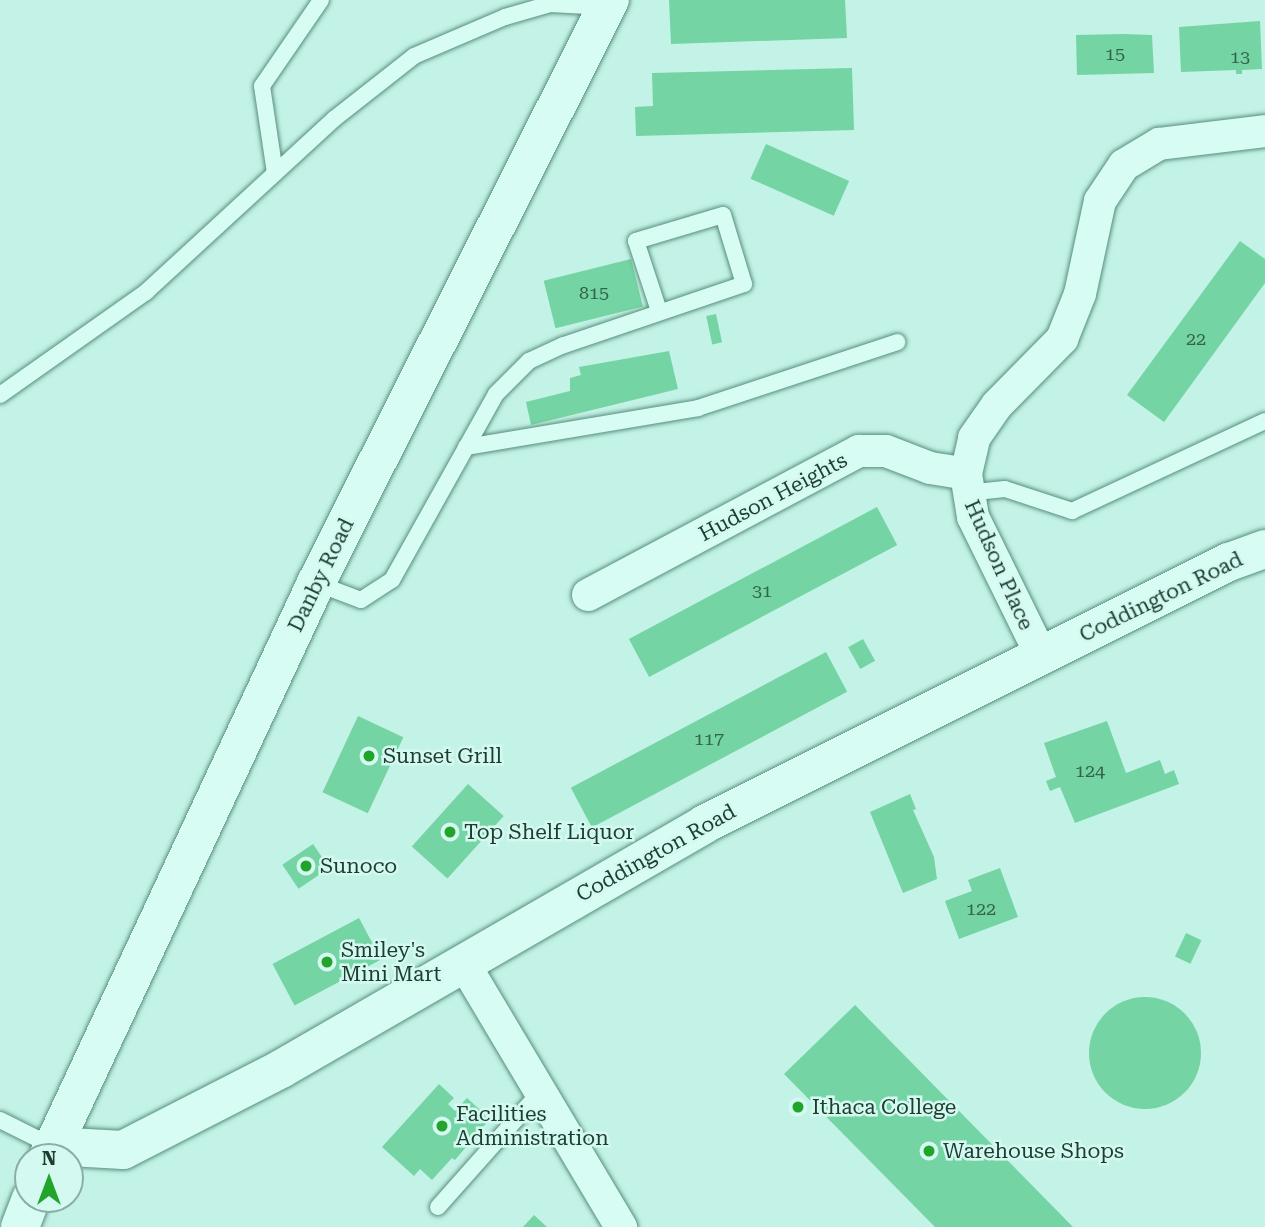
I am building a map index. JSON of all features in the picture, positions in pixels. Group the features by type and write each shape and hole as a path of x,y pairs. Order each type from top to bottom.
{"street":[{"name":"Danby Road","path":"54,1143 316,583 609,3"},
{"name":"Hudson Place","path":"1041,655 978,527 966,484 983,421 1062,339 1080,294 1094,217 1118,172 1159,144 1265,131"},
{"name":"Hudson Heights","path":"588,595 859,451 875,449 966,484"},
{"name":"Coddington Road","path":"84,1151 123,1150 281,1069 705,824 1229,562 1265,549"},
{"path":"463,962 621,1227"}],"lane":[{"path":"275,173 262,86 321,0"},
{"path":"0,396 146,292 275,173 414,56 505,17 550,4 609,3"},
{"path":"316,583 361,600 392,580 496,394 530,361 659,311 744,284 723,215 636,241 659,311"},
{"path":"466,447 698,408 897,342"},
{"path":"966,484 1004,489 1072,511 1265,421"},
{"path":"438,1207 540,1093"},
{"path":"0,1120 37,1143"}],"building":[{"path":"669,0 845,0 847,38 671,44"},
{"path":"1260,21 1262,69 1242,70 1242,74 1236,74 1236,70 1181,72 1179,27"},
{"path":"1076,35 1152,35 1154,73 1077,75"},
{"path":"852,68 854,130 636,136 635,107 653,106 652,73"},
{"path":"766,144 849,181 834,216 751,179"},
{"path":"1240,241 1265,259 1265,283 1164,422 1127,395"},
{"path":"631,259 643,307 556,328 544,281"},
{"path":"716,314 722,342 712,344 706,316"},
{"path":"669,351 678,389 531,425 526,402 570,391 570,378 581,375 579,367"},
{"path":"877,507 897,545 649,677 629,639"},
{"path":"863,639 875,661 860,669 848,647"},
{"path":"826,652 847,692 592,827 571,788"},
{"path":"358,716 403,737 368,813 323,792"},
{"path":"1107,721 1126,773 1160,760 1165,774 1174,770 1179,784 1075,823 1060,787 1050,791 1046,781 1056,777 1044,743"},
{"path":"468,784 504,816 447,879 412,846"},
{"path":"910,794 916,809 913,810 934,857 937,879 903,893 870,812"},
{"name":"Sunoco","path":"313,844 329,868 299,889 282,865"},
{"path":"1000,868 1018,917 959,939 945,901 972,891 968,880"},
{"name":"Smiley's Mini Mart","path":"359,918 381,959 295,1006 272,964"},
{"path":"1186,933 1201,940 1190,964 1175,957"},
{"path":"1145,997 1166,1001 1185,1013 1197,1032 1201,1053 1197,1074 1185,1093 1166,1105 1145,1109 1124,1105 1105,1093 1093,1074 1089,1053 1093,1032 1105,1013 1124,1001"},
{"name":"Warehouse Shops","path":"855,1005 1073,1227 935,1227 784,1074"},
{"name":"Facilities Administration","path":"439,1084 454,1098 448,1104 455,1111 467,1098 490,1119 455,1160 452,1158 432,1180 420,1169 414,1176 382,1147"},
{"path":"534,1215 547,1227 523,1227"}],"place":[{"name":"Sunset Grill","path":"369,756"},
{"name":"Top Shelf Liquor","path":"450,832"},
{"name":"Sunoco","path":"306,866"},
{"name":"Smiley's Mini Mart","path":"327,962"},
{"name":"Ithaca College","path":"798,1107"},
{"name":"Facilities Administration","path":"442,1126"},
{"name":"Warehouse Shops","path":"929,1151"}]}
